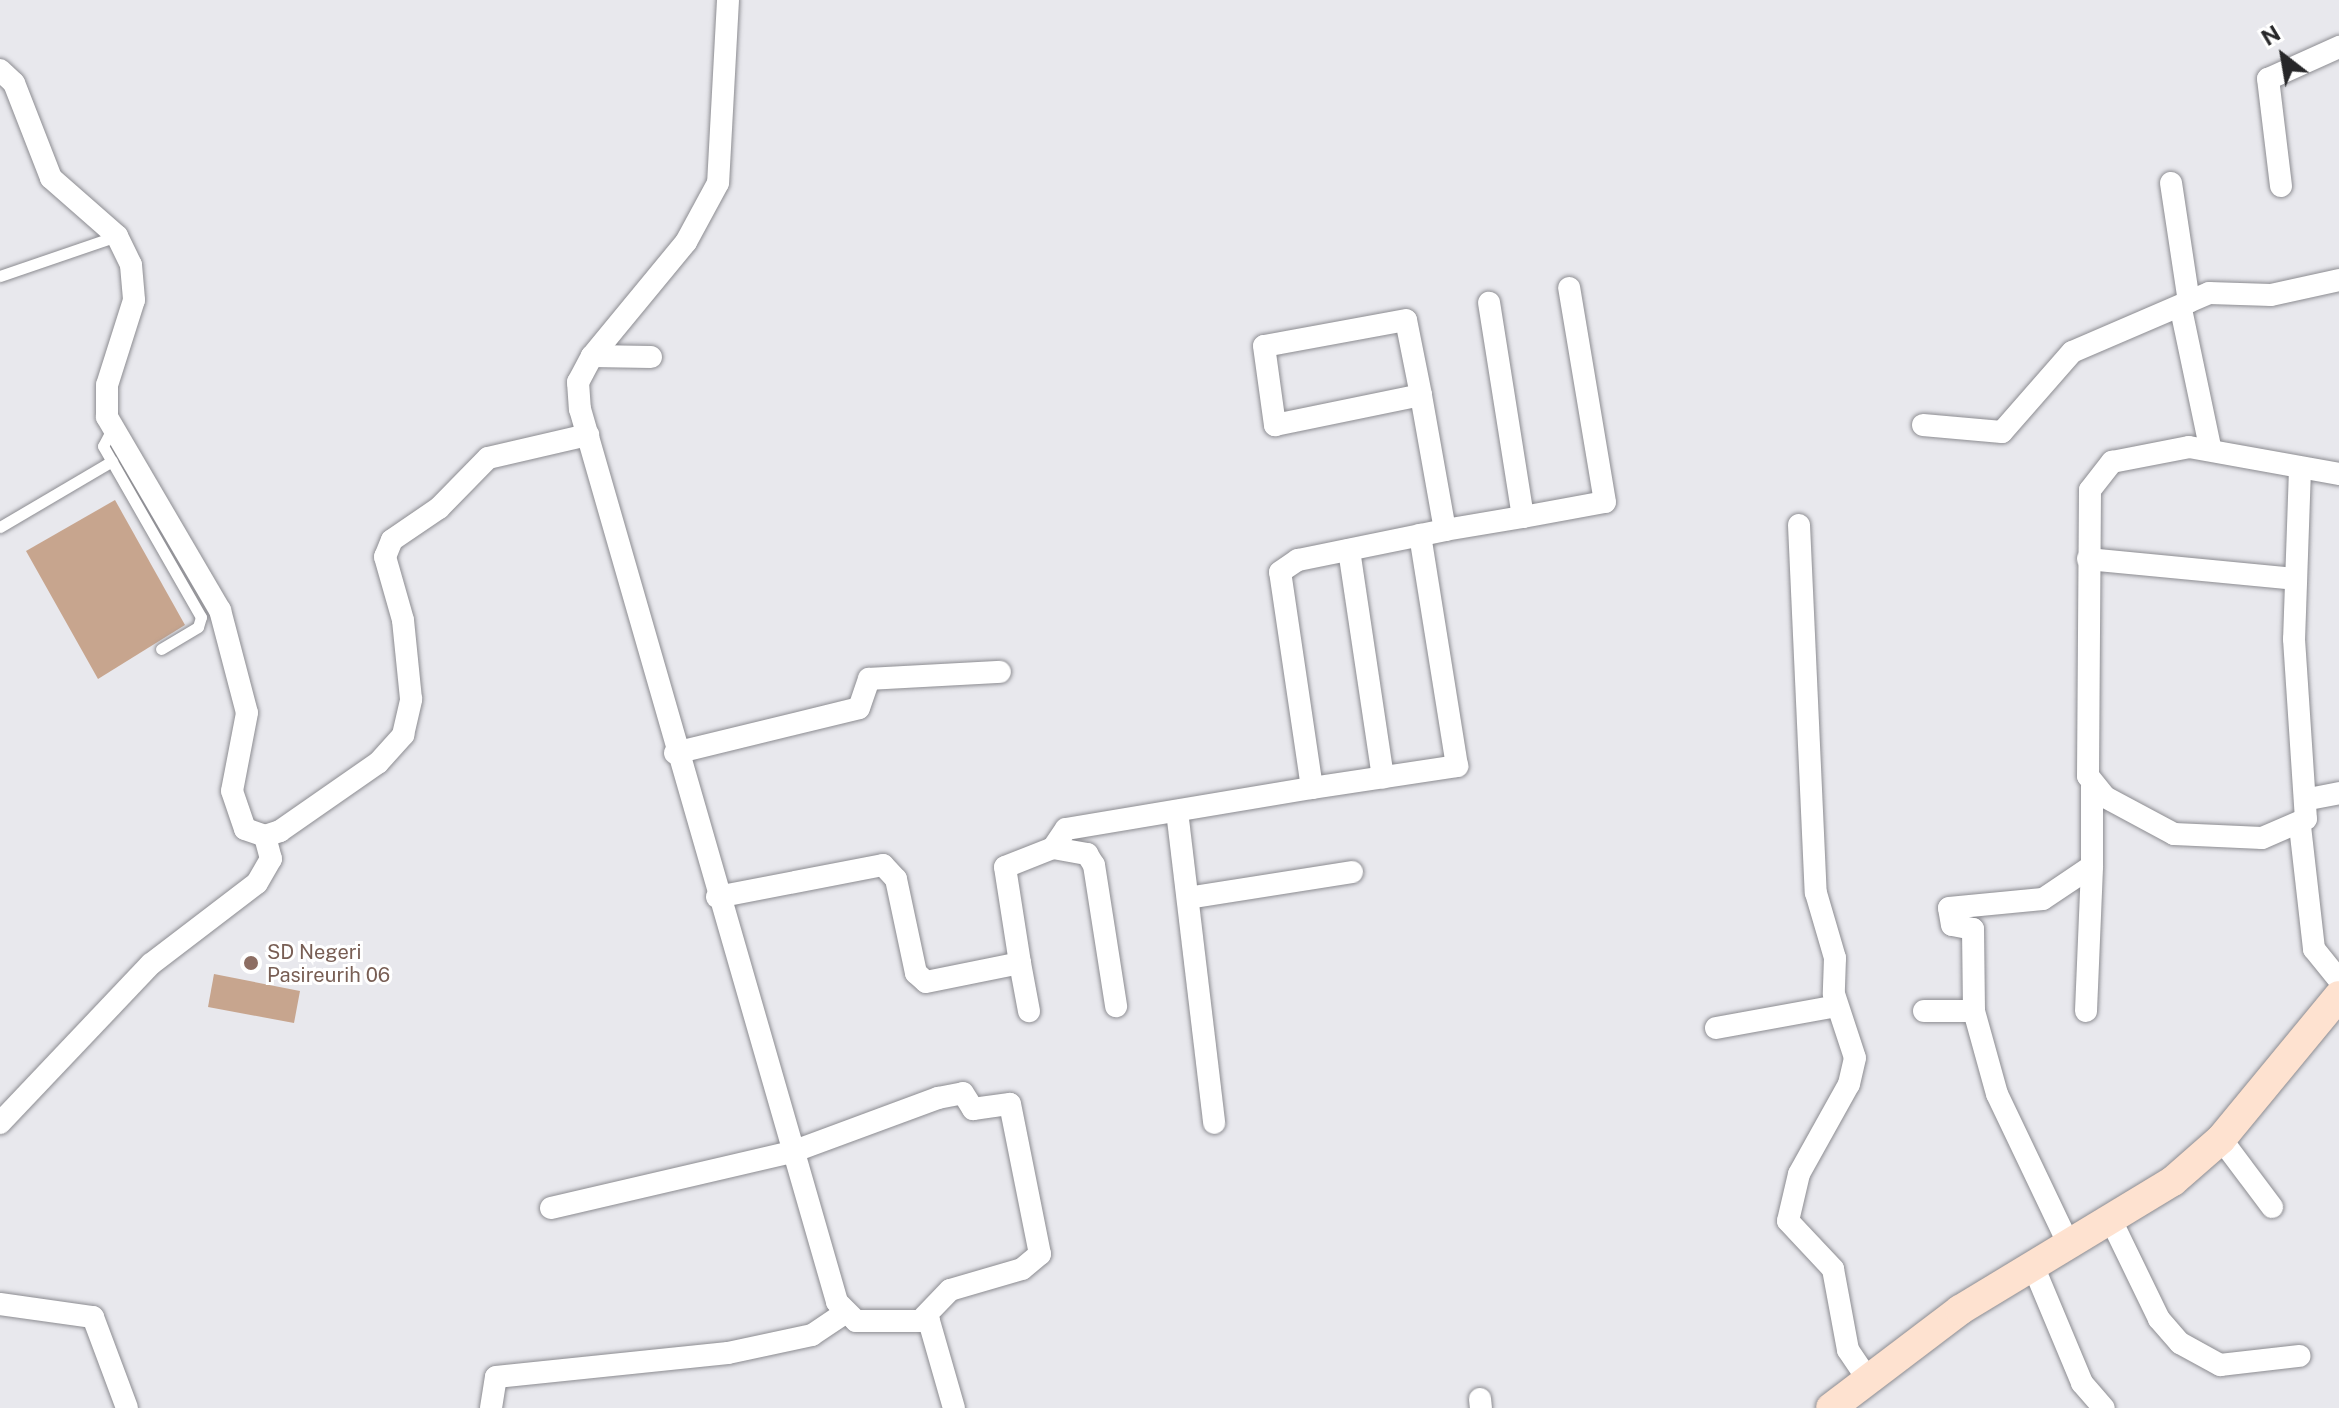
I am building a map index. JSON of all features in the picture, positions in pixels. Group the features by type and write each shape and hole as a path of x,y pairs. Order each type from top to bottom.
{"main road":[{"path":"1831,1408 1867,1378 2111,1220 2221,1139 2339,996"}],"street":[{"path":"551,1208 792,1152 949,1095 963,1093 973,1109 1011,1105 1040,1254 1022,1269 950,1290 924,1317 856,1321 843,1314 792,1152 675,753 588,435 578,382 592,356 710,202 721,163 728,0"},
{"path":"2281,186 2268,79 2339,47"},
{"path":"0,70 14,83 51,178 117,236 131,265 134,300 107,385 111,431 197,561 220,610 247,713 233,806 245,829 265,836"},
{"path":"2171,183 2185,306 2210,447"},
{"path":"1923,425 2002,432 2072,352 2185,306 2209,293 2271,295 2339,280"},
{"path":"1312,788 1280,572 1298,560 1605,502 1569,288"},
{"path":"1489,303 1523,517"},
{"path":"1421,395 1275,425 1264,346 1406,320 1421,395 1445,530"},
{"path":"592,356 651,357"},
{"path":"265,836 378,763 403,735 411,699 403,620 385,557 392,540 439,508 488,458 588,435"},
{"path":"2086,1011 2092,866 2090,490 2100,472 2125,457 2210,447 2300,469 2339,474"},
{"path":"2300,469 2294,579 2309,799 2300,826 2314,949 2339,980"},
{"path":"1799,525 1816,893 1833,946 1837,1006 1854,1070 1799,1174 1788,1221 1833,1269 1848,1350 1867,1378"},
{"path":"1053,848 1066,829 1457,766 1420,535"},
{"path":"1349,550 1383,777"},
{"path":"2088,559 2294,579"},
{"path":"675,753 861,707 869,679 1000,672"},
{"path":"2092,786 2174,834 2262,838 2300,826"},
{"path":"2309,799 2339,793"},
{"path":"1177,811 1214,1123"},
{"path":"1088,826 1116,1006"},
{"path":"0,1123 151,964 257,883 271,859 265,836"},
{"path":"1029,1011 1005,867 1053,848 1087,854 1094,865"},
{"path":"717,897 883,865 896,879 916,973 926,982 1020,963"},
{"path":"2069,1245 1997,1094 1974,1011 1973,929 1952,925 1951,904 2043,899 2092,866"},
{"path":"1188,898 1352,872"},
{"path":"1716,1028 1837,1006"},
{"path":"1924,1011 1974,1011"},
{"path":"2221,1139 2272,1207"},
{"path":"2111,1220 2159,1319 2180,1343 2220,1365 2299,1356"},
{"path":"2034,1268 2082,1383 2104,1408"},
{"path":"0,1304 93,1317 127,1408"},
{"path":"491,1408 496,1377 728,1353 812,1335 843,1314"},
{"path":"924,1317 936,1333 954,1408"}],"lane":[{"path":"0,276 117,236"},
{"path":"111,431 102,441 201,617 198,627 161,649"},
{"path":"0,527 112,461"}],"building":[{"path":"115,500 185,625 98,679 26,551"},
{"path":"214,974 300,991 294,1023 208,1007"}],"place":[{"name":"SD Negeri Pasireurih 06","path":"251,963"}]}
